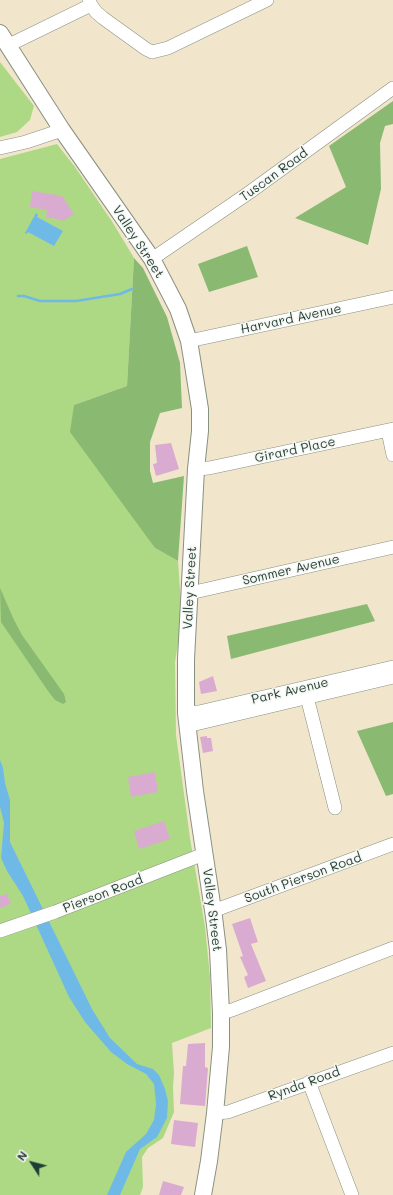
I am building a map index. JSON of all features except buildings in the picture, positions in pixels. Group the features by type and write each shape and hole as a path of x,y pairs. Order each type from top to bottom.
{"main road":[{"name":"Valley Street","path":"4,39 62,130 152,259 178,309 189,341 200,409 200,431 196,469 186,659 186,720 218,950 221,1013 221,1047 215,1114 209,1161 202,1195"}],"street":[{"path":"4,39 90,2 96,12 103,18 152,52 168,48 267,0"},
{"name":"Tuscan Road","path":"152,259 250,192 393,88"},
{"path":"0,148 26,142 62,130"},
{"name":"Harvard Avenue","path":"189,341 393,297"},
{"path":"390,430 393,455"},
{"name":"Girard Place","path":"196,469 209,468 390,430"},
{"name":"Sommer Avenue","path":"190,593 393,547"},
{"name":"Park Avenue","path":"306,692 393,667"},
{"name":"Park Avenue","path":"186,720 199,712 393,677"},
{"path":"306,692 335,808"},
{"name":"South Pierson Road","path":"213,911 393,844"},
{"name":"Pierson Road","path":"0,931 55,912 204,854"},
{"path":"221,1013 393,948"},
{"name":"Rynda Road","path":"215,1114 228,1112 393,1053"},
{"path":"309,1082 352,1195"}],"green space":[{"path":"0,62 34,106 30,120 17,132 0,137"},
{"path":"393,101 393,124 385,126 380,143 381,189 368,245 295,218 346,187 329,146"},
{"path":"57,144 75,167 113,223 134,258 127,386 74,405 155,548 178,561 182,619 175,662 176,735 190,838 205,927 210,977 211,1028 172,1043 174,1112 163,1138 148,1148 142,1157 143,1187 140,1195 0,1195 0,159"},
{"path":"247,246 258,277 209,292 198,264"},
{"path":"134,258 143,268 167,317 180,363 182,408 160,413 150,442 150,471 153,483 184,476 178,561 155,548 70,432 74,405 127,386"},
{"path":"0,588 22,635 64,694 66,702 63,704 55,700 48,691 1,622"},
{"path":"367,604 375,621 231,659 227,636"},
{"path":"393,722 393,794 386,796 357,731"}],"water":[{"path":"36,213 38,215 37,217 63,231 54,246 28,232 27,234 25,233"},
{"path":"0,760 10,800 10,842 92,1009 110,1038 137,1064 153,1069 159,1075 165,1089 168,1101 167,1118 157,1137 140,1149 120,1195 107,1195 126,1152 146,1134 154,1120 156,1104 154,1084 146,1074 127,1064 111,1052 85,1022 69,997 23,896 7,871 1,858 4,823 0,807"}],"waterway":[{"path":"18,296 24,296 40,301 76,301 120,294 132,289"}]}
